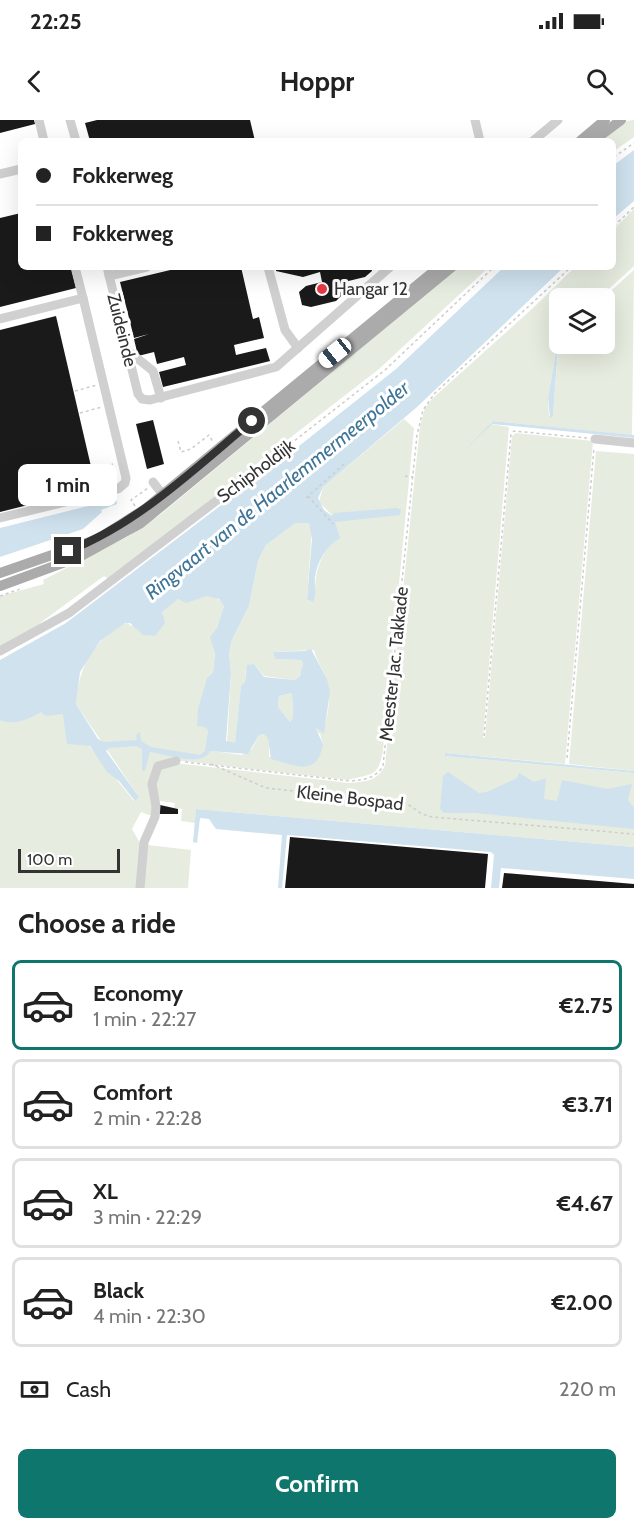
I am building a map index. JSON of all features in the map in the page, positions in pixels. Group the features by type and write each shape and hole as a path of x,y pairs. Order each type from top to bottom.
{"main road":[{"path":"583,138 604,120"},
{"path":"597,138 621,120"},
{"path":"0,573 98,539 163,495 435,270"},
{"path":"0,586 79,557 141,524 448,270"}],"street":[{"path":"39,120 43,138"},
{"path":"70,120 75,138"},
{"path":"475,120 479,138"},
{"path":"537,138 558,120"},
{"path":"0,174 18,170"},
{"path":"0,518 118,489 125,483 126,478 76,270"},
{"path":"108,272 124,270"},
{"path":"269,270 285,330 298,348"},
{"path":"127,350 153,371 156,402 265,372 276,367 387,270"},
{"name":"Zuideinde","path":"108,272 138,394 142,399 156,402"},
{"path":"0,319 83,298"},
{"path":"594,439 634,443"},
{"path":"153,483 163,495"},
{"name":"Schipholdijk","path":"0,651 69,613 237,485"},
{"path":"140,888 144,842 156,806 153,777 158,766 176,761"}],"path":[{"path":"616,155 634,143"},
{"path":"616,223 634,207"},
{"name":"Schipholdijk","path":"237,485 385,370 491,270"},
{"name":"Meester Jac. Takkade","path":"176,761 350,781 379,773 383,766 421,416 428,401 568,270"},
{"path":"75,391 104,383"},
{"path":"80,413 109,405"},
{"path":"484,736 511,434 514,431 594,439 567,758"},
{"path":"178,441 182,452 191,449 209,435 213,442"},
{"path":"94,468 122,461"},
{"path":"333,524 307,497 345,463"},
{"path":"405,476 413,477"},
{"path":"325,481 328,484"},
{"path":"135,506 130,499 153,483"},
{"path":"320,509 323,506"},
{"path":"0,596 23,588"},
{"name":"Kleine Bospad","path":"211,764 213,768 266,788 406,803 422,814 432,817 634,834"}],"shaded area":[{"path":"634,120 634,137 616,150 616,138 603,138 626,121"},
{"path":"634,209 634,266 610,288 553,288 572,270 616,270 616,227"},
{"path":"455,270 486,270 379,369 108,579 104,576 40,623 42,626 0,647 0,596 44,584 43,580 129,536 161,514"},
{"path":"634,270 632,435 493,421 490,424 509,427 483,737 485,738 512,436 516,433 593,441 565,764 445,753 445,756 634,773 634,847 196,809 195,823 181,821 182,809 174,808 175,803 160,801 154,786 157,770 175,763 349,783 370,780 379,774 385,765 420,426 425,408 433,398 549,292 549,354 556,354 548,398 549,416 553,416 558,354 615,354 614,288"},
{"path":"404,419 414,428 383,750 376,770 369,775 348,780 174,760 159,762 152,816 141,812 132,829 141,845 136,888 0,888 0,716 41,712 63,714 134,801 139,797 76,704 78,686 85,664 105,637 121,624 128,623 131,626 170,602 188,597 210,596 221,601 224,606 217,628 213,672 208,677 204,726 208,730 206,750 242,755 252,749 259,735 265,734 269,738 269,757 323,744 320,734 315,731 315,726 323,733 328,712 329,691 326,677 314,650 273,652 275,659 301,660 303,663 300,676 295,680 264,676 254,664 246,670 245,682 241,687 235,743 227,743 231,673 229,653 232,640 249,606 258,561 266,545 295,522 309,523 312,528 307,599 315,595 320,563 327,549 339,538 331,514 319,502 323,487"},
{"path":"596,451 634,454 634,771 569,764"},
{"path":"292,693 293,717 290,722 278,707 279,696"},
{"path":"148,845 191,850 188,888 142,888"}],"water":[{"path":"634,150 634,201 616,216 616,164"},
{"name":"Ringvaart van de Haarlemmermeerpolder","path":"501,270 561,270 417,407 323,487 318,498 324,510 332,516 334,513 397,508 401,510 400,515 335,522 340,538 326,550 320,560 315,578 313,602 307,599 312,539 309,523 295,523 266,545 258,561 249,606 232,640 229,653 231,673 226,741 235,743 241,686 245,682 247,665 254,664 264,677 295,680 300,676 303,663 301,660 275,659 273,652 311,649 327,679 330,691 324,734 315,727 323,744 316,762 296,766 271,759 268,738 264,734 259,735 248,754 210,751 200,759 192,759 150,752 145,771 142,771 142,749 136,746 109,748 106,751 139,797 135,801 119,781 107,772 90,746 67,744 63,714 46,716 41,712 16,722 0,720 0,660 66,623 299,446 396,369","holes":["207,596 219,599 224,606 217,628 210,637 215,653 213,672 207,678 198,709 197,726 208,730 205,751 200,755 151,747 141,741 140,732 136,735 137,740 104,742 98,739 76,704 80,672 100,641 125,623 130,623 143,635 155,636 165,623 162,612 178,599 186,603","292,693 293,717 290,722 278,707 279,696"]},
{"path":"556,354 558,354 553,416 550,418 548,398"},
{"path":"493,421 634,435 634,438 492,424 463,452"},
{"path":"116,499 117,504 101,510 102,512 83,529 0,557 0,528"},
{"path":"445,753 634,771 634,773 445,756"},
{"path":"448,772 479,793 487,792 517,778 519,773 534,782 546,778 544,799 557,801 562,780 608,789 632,784 628,800 634,808 634,829 475,813 444,813 440,809 443,776"},
{"path":"196,809 634,847 634,879 501,868 499,888 491,888 494,855 491,852 287,835 282,888 278,888 282,835 216,829 209,819 200,818 197,843 193,842"}],"building":[{"path":"0,120 34,120 35,124 0,133"},
{"path":"97,120 250,120 254,138 89,138 85,123"},
{"path":"18,214 18,270 72,270 76,288 0,307 0,218"},
{"path":"170,270 242,270 253,319 259,317 264,338 234,345 236,355 266,348 270,361 163,387 159,372 186,365 184,357 157,364 154,352 138,356 134,339 149,334 134,338 120,282"},
{"name":"Hangar 12","path":"276,271 372,271 365,277 340,283 343,294 336,301 311,307 302,305 299,292 306,286 322,282 320,272 303,277"},
{"path":"56,316 96,488 0,512 0,330"},
{"path":"153,420 164,464 147,469 136,424"},
{"path":"160,805 178,809 178,814 160,814 157,807"},
{"path":"290,837 488,854 485,888 285,888"},
{"path":"504,873 634,884 634,888 502,888"}],"place":[{"name":"Hangar 12","path":"322,289"}],"route":[{"path":"68,551 98,539 145,509 252,421"}]}
